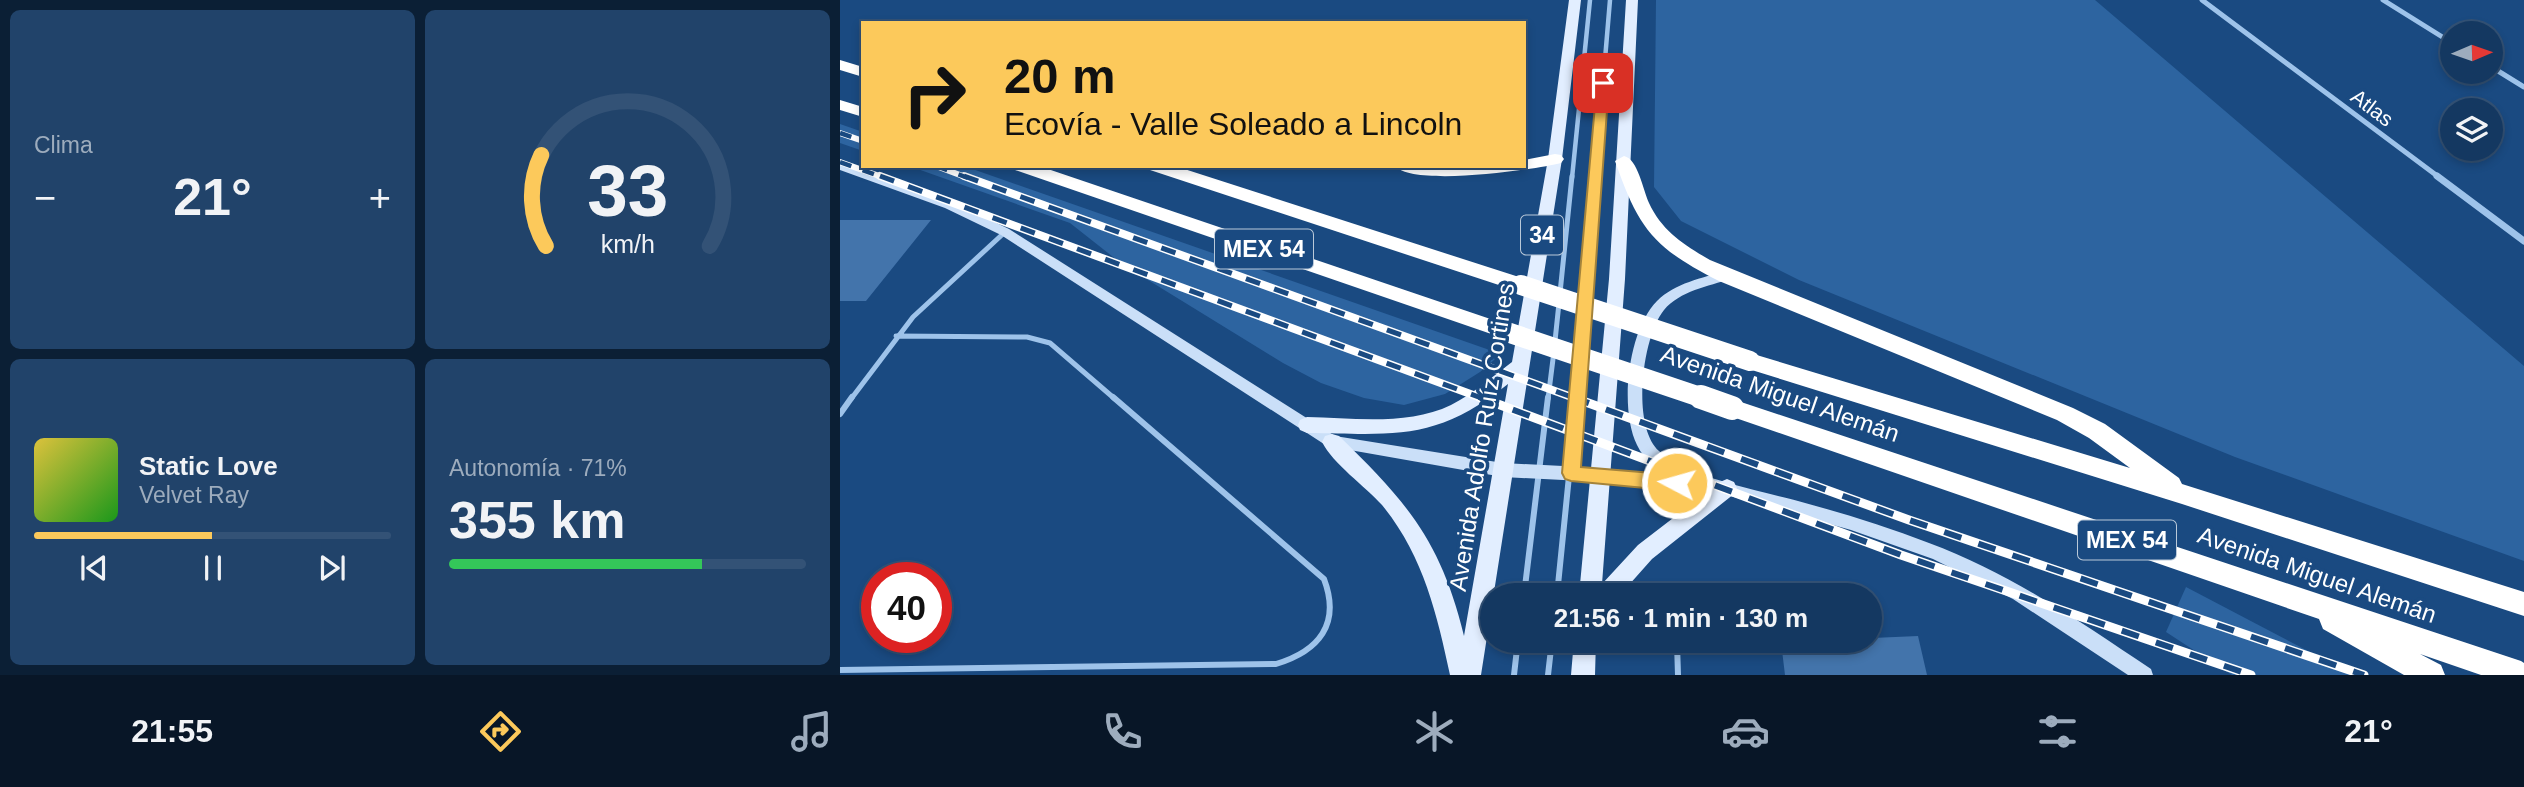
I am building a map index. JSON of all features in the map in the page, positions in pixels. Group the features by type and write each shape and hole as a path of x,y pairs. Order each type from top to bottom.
{"highway":[{"path":"840,65 861,71"},
{"path":"840,105 861,112"},
{"path":"1526,166 1555,159"},
{"path":"1624,161 1640,209 1653,230 1683,254 1726,276 2065,414 2125,449 2182,494"},
{"name":"Avenida Miguel Alemán","path":"1027,168 2521,675"},
{"name":"Avenida Miguel Alemán","path":"1162,168 1751,361 2182,494 2524,604"},
{"path":"1424,168 1454,171 1496,168"},
{"path":"2281,592 2431,675"}],"main road":[{"name":"Avenida Adolfo Ruíz Cortines","path":"1469,675 1555,159 1576,0"},
{"path":"1591,583 1602,475 1624,161 1632,0"},
{"path":"1307,425 1409,424 1434,419 1458,411 1521,365"},
{"path":"1332,442 1398,511 1426,555 1445,600 1462,675"},
{"path":"1617,583 1645,552 1727,488"},
{"path":"1583,675 1585,653"}],"street":[{"name":"Atlas","path":"2202,0 2524,241"},
{"path":"2383,0 2440,36"},
{"path":"2503,74 2524,87"},
{"path":"840,166 949,205 1005,232 1332,442 1503,470 1602,475 1727,488"},
{"path":"1726,276 1684,289 1671,296 1647,324 1636,377 1637,428 1642,444 1653,456 1667,465 1727,488 1855,524 1941,554 2035,602 2144,675"}],"lane":[{"path":"1526,583 1541,472 1590,0"},
{"path":"1558,583 1571,473 1610,0"},
{"path":"840,414 896,336 1005,232"},
{"path":"840,670 1276,664 1293,661 1308,652 1319,640 1331,608 1331,592 1324,579 1050,343 1027,337 896,336"},
{"path":"1514,675 1517,653"},
{"path":"1548,675 1551,653"},
{"path":"1677,653 1678,675"}],"shaded area":[{"path":"1656,0 2095,0 2524,366 2524,561 2235,457 1799,280 1681,221 1654,187"},
{"path":"840,124 861,131 861,150 840,143"},
{"path":"915,168 970,168 1501,354 1480,372 1445,394 1404,405 1364,398 1321,383 1283,363 1122,264 1070,223"},
{"path":"2186,587 2354,675 2232,675 2166,632"}],"building":[{"path":"840,220 931,220 866,301 840,301"},
{"path":"1918,636 1927,675 1785,675 1782,653 1882,653 1882,638"}],"railway":[{"path":"840,133 861,140"},
{"path":"840,162 885,178"},
{"path":"941,168 968,178"},
{"path":"880,176 1484,399"},
{"path":"964,176 1577,399"},
{"path":"1479,397 1901,555 2251,675"},
{"path":"1572,397 1909,520 2364,675"}],"route":[{"path":"1603,83 1571,473 1677,483"}]}
